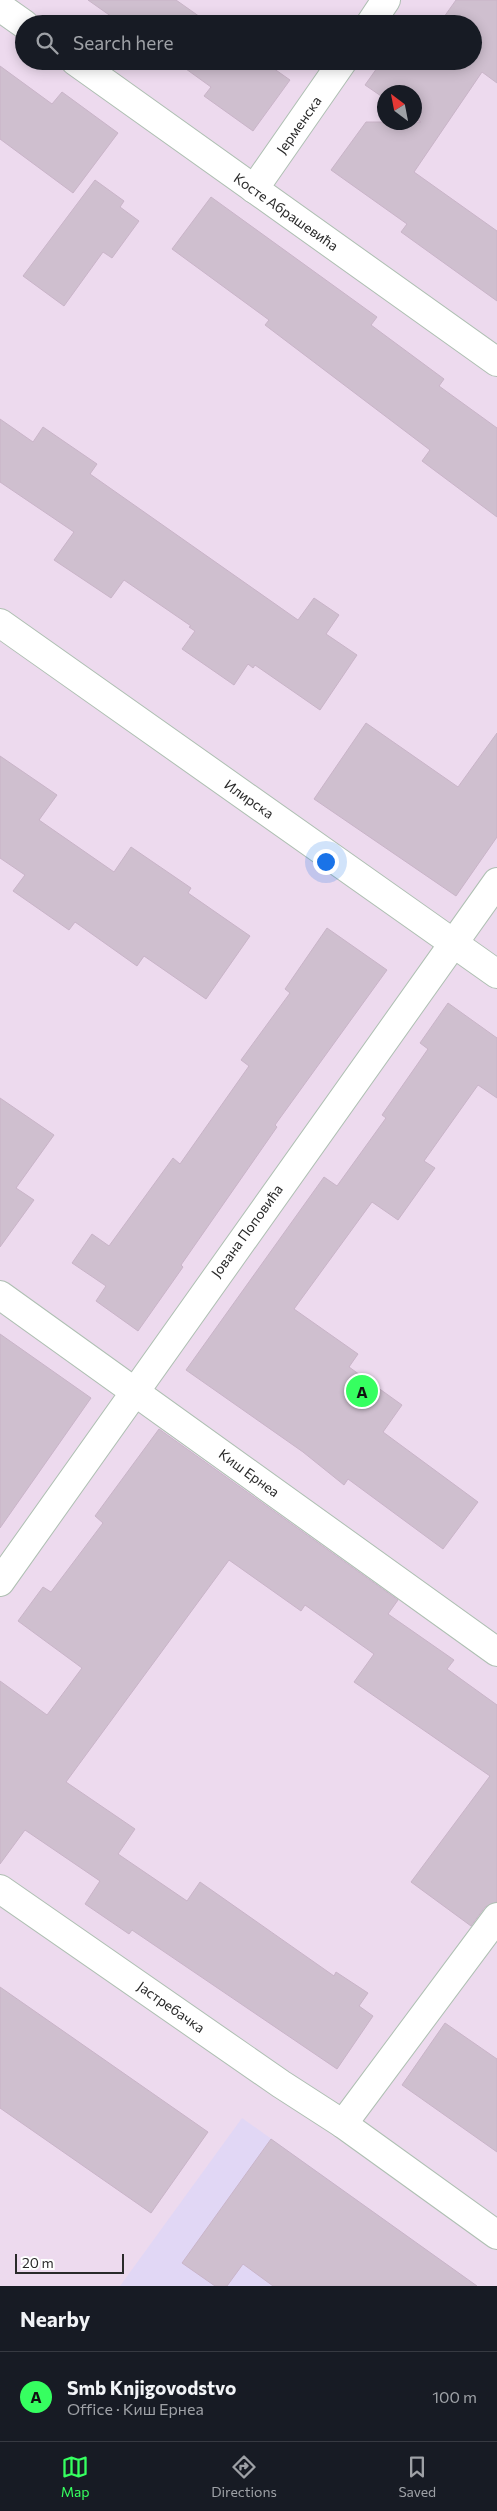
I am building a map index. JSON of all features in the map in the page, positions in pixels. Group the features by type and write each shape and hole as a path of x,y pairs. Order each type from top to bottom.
{"street":[{"path":"376,15 386,0"},
{"path":"0,7 15,18"},
{"name":"Косте Абрашевића","path":"88,70 497,362"},
{"name":"Јерменска","path":"254,189 337,70"},
{"name":"Илирска","path":"0,624 497,974"},
{"name":"Јована Поповића","path":"0,1582 497,882"},
{"name":"Киш Ернеа","path":"0,1295 497,1652"},
{"name":"Јастребачка","path":"0,1889 343,2124 497,2235"},
{"path":"343,2124 497,1917"}],"shaded area":[{"path":"242,2118 477,2286 120,2286"}],"building":[{"path":"88,0 176,0 197,15 109,15"},
{"path":"456,0 497,0 497,83 482,72 414,172 497,231 497,301 401,232 407,224 331,170 366,122 377,122 377,130 422,130 422,85 377,85 377,93 365,85 376,70 482,70 482,15 445,15"},
{"path":"0,66 52,104 62,92 118,133 73,193 0,139"},
{"path":"187,70 276,70 290,80 253,131 204,96 211,87"},
{"path":"95,180 124,201 120,207 139,221 112,258 103,252 64,306 23,276"},
{"path":"211,197 377,317 371,325 444,379 439,386 497,428 497,517 422,461 430,450 265,325 269,320 172,249"},
{"path":"0,419 33,442 43,427 97,464 90,474 298,620 314,598 339,615 326,634 357,655 320,710 255,665 253,668 248,664 234,685 182,649 195,631 189,627 191,626 124,580 111,598 54,560 74,532 0,482"},
{"path":"366,723 458,787 497,733 497,837 456,896 314,799"},
{"path":"0,756 57,795 39,820 114,872 131,847 191,888 188,893 250,936 206,999 144,956 137,966 75,922 69,930 13,891 25,875 0,858"},
{"path":"327,928 387,970 275,1125 277,1127 181,1265 183,1267 138,1331 96,1301 106,1286 72,1263 92,1234 109,1246 173,1158 180,1164 249,1066 241,1060 290,993 285,989"},
{"path":"448,1003 497,1038 497,1098 478,1085 424,1161 435,1168 398,1220 372,1202 294,1309 358,1354 349,1367 402,1405 383,1432 478,1502 443,1549 348,1479 344,1485 303,1452 186,1370 324,1177 337,1186 386,1118 382,1115 428,1049 420,1043"},
{"path":"0,1098 54,1135 16,1188 34,1200 0,1247"},
{"path":"0,1334 91,1398 0,1528"},
{"path":"159,1429 398,1600 388,1614 454,1660 447,1669 497,1705 497,1902 485,1907 471,1926 411,1882 490,1776 354,1682 374,1654 305,1605 301,1611 229,1560 66,1782 135,1829 118,1854 187,1901 200,1882 334,1976 336,1972 368,1993 359,2006 373,2016 337,2069 132,1930 129,1934 85,1904 100,1881 25,1830 0,1864 0,1681 47,1715 82,1668 18,1621 43,1587 51,1592 103,1523 95,1516"},
{"path":"0,1987 208,2132 151,2213 0,2108"},
{"path":"445,2023 497,2059 497,2152 402,2085"},
{"path":"271,2139 477,2286 273,2286 243,2264 227,2286 215,2286 182,2263"}],"place":[{"name":"Smb Knjigovodstvo","path":"362,1391"}]}
